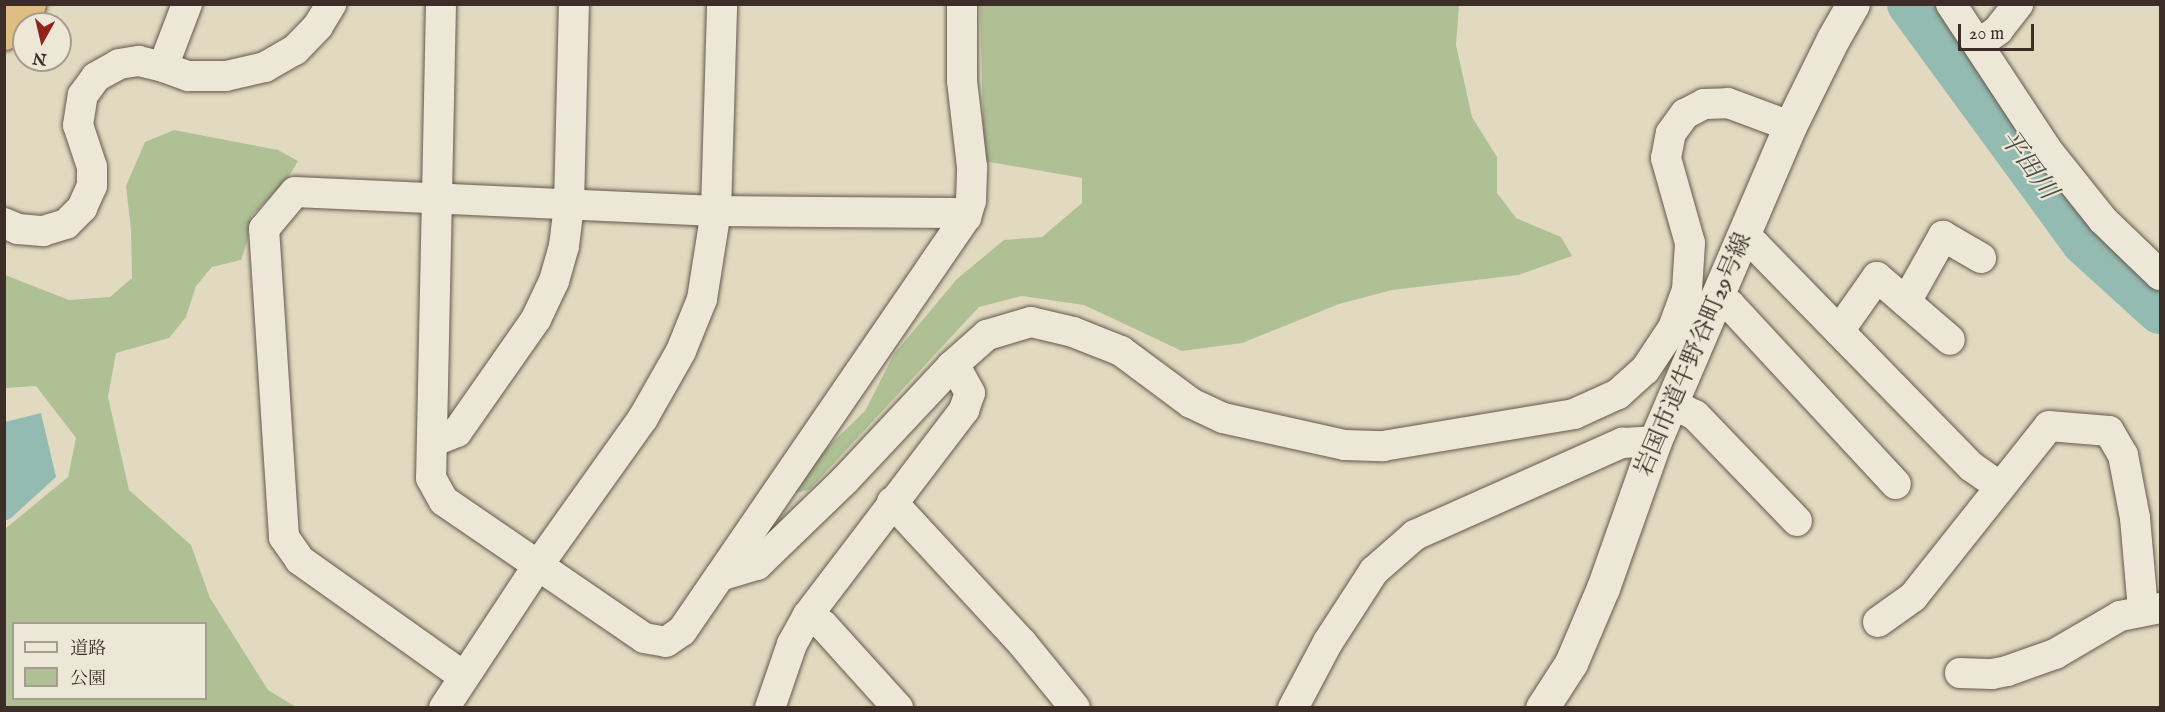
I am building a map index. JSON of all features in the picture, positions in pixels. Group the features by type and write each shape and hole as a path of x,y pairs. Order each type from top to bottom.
{"highway":[{"path":"4,33 29,4"}],"street":[{"path":"163,67 187,4"},
{"path":"4,223 18,230 43,231 66,224 82,208 92,186 92,167 78,125 83,94 96,77 119,64 139,62 188,76 226,76 265,67 295,50 318,26 331,4"},
{"path":"441,4 435,200 431,478 444,501 644,638 666,642 682,631 966,217 971,201 972,167 962,81 962,4"},
{"path":"432,442 457,432 536,319 554,281 564,246 569,205 574,4"},
{"path":"444,708 539,564 643,418 681,351 702,299 716,210 722,4"},
{"name":"岩国市道牛野谷町29号線","path":"1542,708 1571,663 1603,588 1655,441 1790,126 1833,39 1854,4"},
{"path":"1951,4 2048,151 2103,220 2160,275"},
{"path":"1979,44 1998,30 2018,4"},
{"path":"720,576 757,565 845,480 952,366 987,335 1031,322 1073,332 1121,351 1191,403 1223,418 1345,445 1383,446 1574,414 1618,394 1645,370 1676,319 1687,290 1690,243 1666,158 1671,133 1685,114 1704,104 1728,103 1790,126"},
{"path":"464,676 300,560 284,537 264,229 294,192 435,200 716,210 953,213 966,217"},
{"path":"1906,302 1942,236 1981,258"},
{"path":"1742,239 1755,245 1972,467 1999,486"},
{"path":"1839,331 1877,277 1950,340"},
{"path":"1716,298 1730,305 1896,484"},
{"path":"770,708 792,644 808,615 964,410 970,393 959,373 952,366"},
{"path":"1671,403 1695,415 1797,521"},
{"path":"1878,622 1913,597 2049,426 2109,430 2123,455 2152,609 2120,616 2055,654 2007,671 1992,674 1960,673"},
{"path":"1293,708 1328,642 1374,571 1415,536 1622,443 1655,441"},
{"path":"892,502 1023,644 1075,708"},
{"path":"808,615 823,625 898,708"}],"green space":[{"path":"980,5 1459,5 1456,45 1472,117 1497,157 1497,193 1516,218 1561,237 1572,256 1518,275 1392,290 1339,304 1242,343 1182,351 1084,305 1022,296 979,307 809,490 795,493 805,469 865,411 894,354 957,279 1004,240 1042,237 1082,203 1082,178 984,161"},
{"path":"174,130 278,150 298,161 288,178 251,216 247,242 241,260 212,267 196,286 186,317 169,338 116,353 108,397 129,490 191,545 210,598 268,690 296,707 5,707 5,529 68,477 76,438 36,386 5,388 5,275 69,300 110,297 132,278 131,230 126,186 145,142"}],"water":[{"path":"41,413 56,477 5,521 5,422"}],"waterway":[{"name":"平田川","path":"1910,4 2084,242 2160,311"}]}
